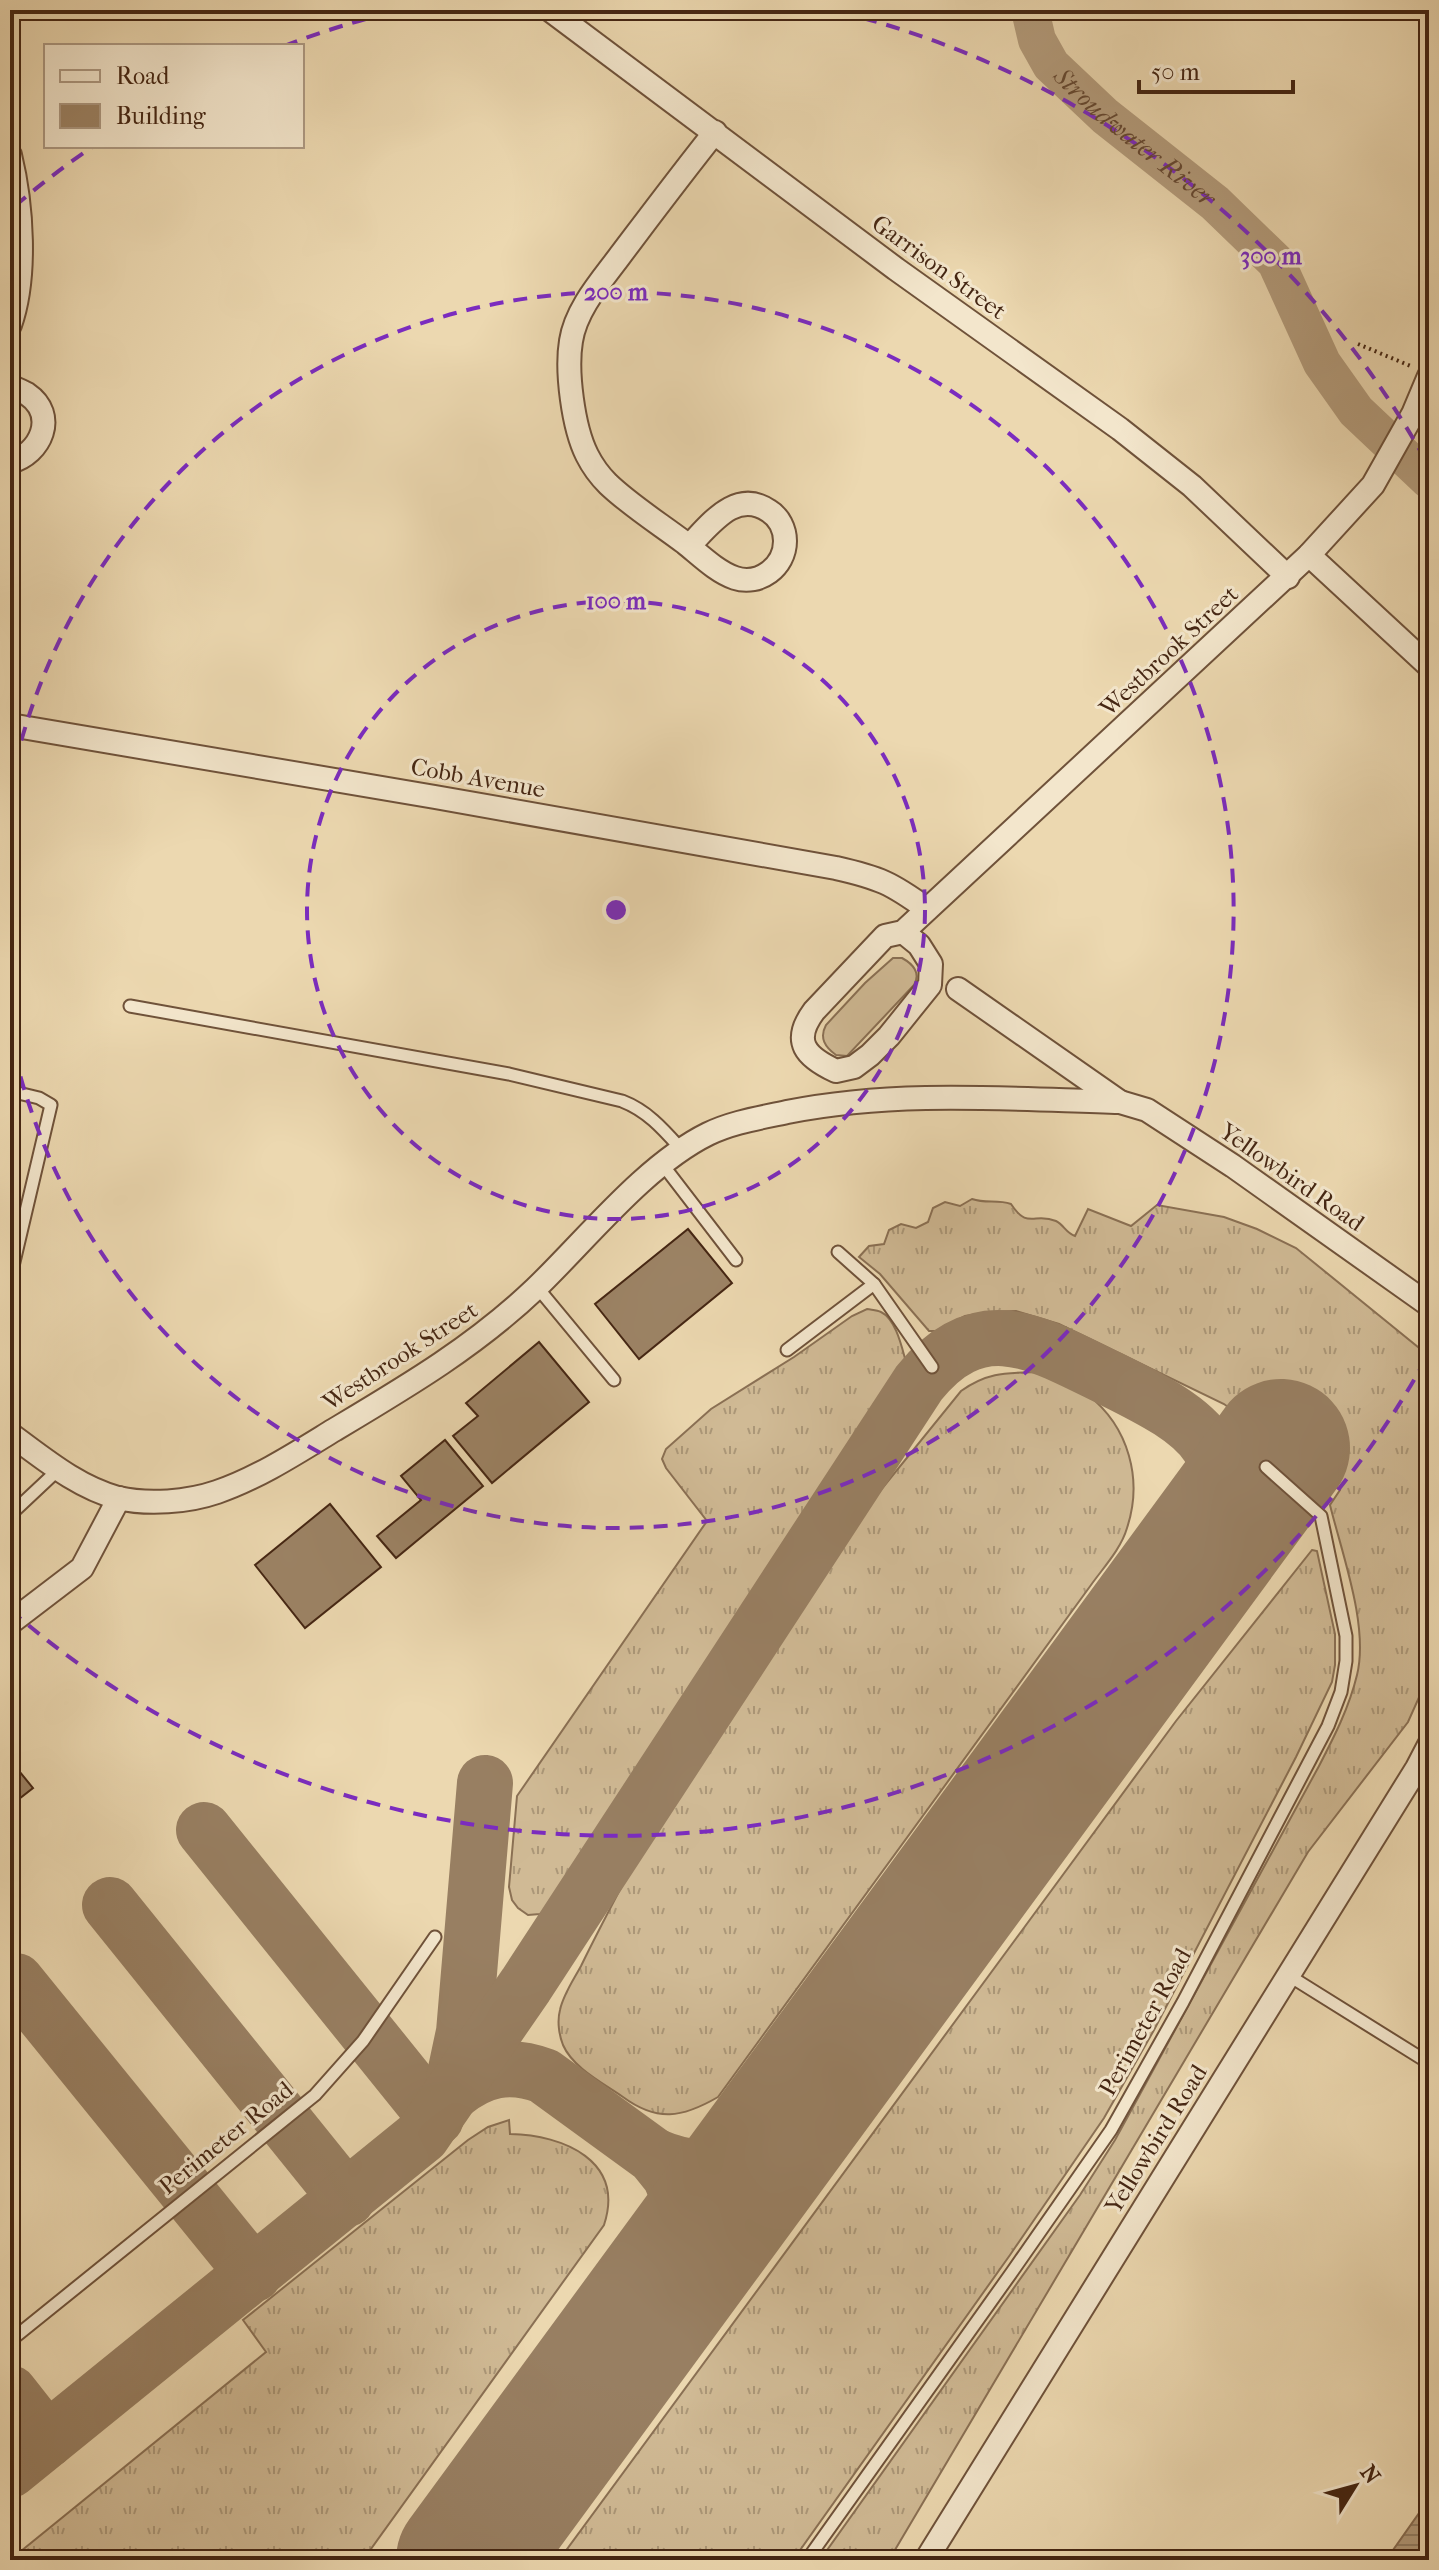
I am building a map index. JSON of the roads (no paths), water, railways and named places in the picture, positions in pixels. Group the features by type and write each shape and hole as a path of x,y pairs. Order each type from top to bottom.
{"street":[{"name":"Garrison Street","path":"550,10 896,269 1120,429 1192,486 1288,577"},
{"path":"689,546 606,483 591,461 580,436 571,380 571,340 588,300 715,132"},
{"path":"10,155 22,253 20,286 10,325"},
{"name":"Westbrook Street","path":"836,1071 818,1063 807,1053 802,1041 805,1023 885,936 903,932 1309,555 1373,485 1413,414 1424,374"},
{"path":"10,386 27,393 35,401 43,426 34,450 24,458 10,462"},
{"path":"1309,555 1429,666"},
{"name":"Cobb Avenue","path":"10,725 836,868 892,884 927,909"},
{"path":"823,1106 836,1071 854,1067 870,1055 930,985 931,964 919,945 903,932"},
{"name":"Yellowbird Road","path":"958,989 1120,1102"},
{"name":"Yellowbird Road","path":"823,1106 901,1097 1120,1102 1147,1110 1233,1166 1429,1305"},
{"name":"Westbrook Street","path":"10,1434 85,1486 119,1498 169,1501 217,1492 262,1471 422,1379 503,1320 642,1181 706,1135 734,1123 823,1106"},
{"path":"10,1623 82,1568 119,1498"},
{"name":"Yellowbird Road","path":"926,2560 1429,1745"}],"lane":[{"path":"130,1006 509,1074 622,1101 653,1118 683,1150"},
{"path":"10,1091 39,1098 51,1105 10,1279"},
{"path":"663,1165 736,1260"},
{"path":"838,1252 874,1284 932,1367"},
{"path":"787,1350 874,1284"},
{"path":"537,1287 614,1380"},
{"name":"Perimeter Road","path":"807,2560 1111,2130 1183,2002 1328,1726 1341,1692 1346,1636 1321,1516 1266,1467"},
{"path":"10,1515 59,1469"},
{"name":"Perimeter Road","path":"10,2341 315,2095 363,2041 435,1937"},
{"path":"1288,1975 1429,2063"}],"waterway":[{"name":"Stroudwater River","path":"1030,10 1037,40 1051,65 1105,116 1215,203 1276,262 1322,363 1356,411 1429,480"}]}
